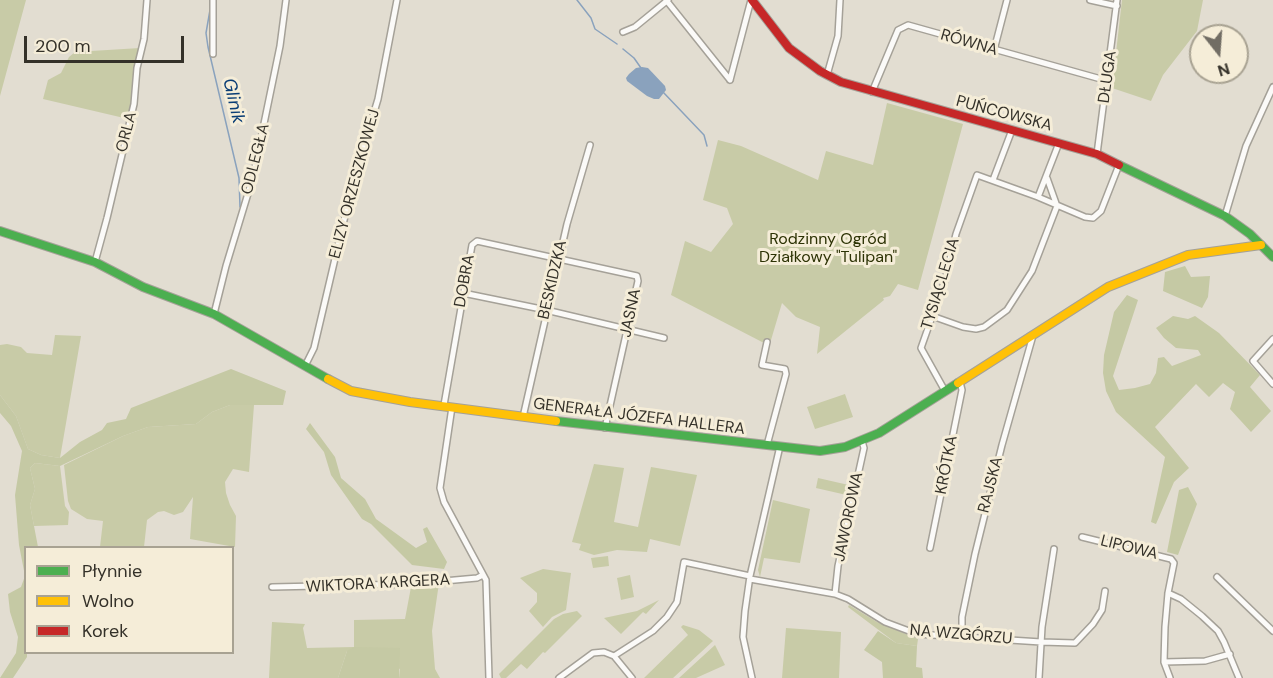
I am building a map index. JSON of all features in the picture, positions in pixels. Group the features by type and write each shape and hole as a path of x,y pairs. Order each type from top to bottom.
{"street":[{"name":"ORLA","path":"95,262 134,104 137,68 144,39 147,0"},
{"path":"213,0 213,54"},
{"name":"ODLEGŁA","path":"214,314 253,177 280,46 286,0"},
{"name":"ELIZY ORZESZKOWEJ","path":"305,366 314,348 350,193 378,99 397,0"},
{"path":"623,32 635,27 667,0 730,80 752,0"},
{"name":"PUŃCOWSKA","path":"752,0 789,48 827,75 841,82 1097,154 1225,216 1240,225 1273,256"},
{"path":"827,75 838,36 840,0"},
{"path":"994,50 1007,0"},
{"path":"1090,0 1117,3"},
{"name":"DŁUGA","path":"1097,154 1117,3"},
{"name":"RÓWNA","path":"872,92 898,30 905,25 1107,81"},
{"path":"1225,216 1246,146 1273,87"},
{"path":"1012,130 993,180 1085,218 1097,216 1119,165"},
{"path":"1038,197 1059,143"},
{"name":"BESKIDZKA","path":"523,417 546,310 590,145"},
{"name":"TYSIĄCLECIA","path":"945,390 921,348 945,280 956,234 977,175 993,180"},
{"path":"932,316 976,329 984,327 1007,310 1032,271 1057,206 1047,178"},
{"name":"GENERAŁA JÓZEFA HALLERA","path":"0,231 95,262 143,287 214,314 351,391 400,401 605,428 780,447 829,450 862,441 879,433 1108,287 1194,253 1243,249 1261,244"},
{"name":"DOBRA","path":"483,575 440,493 448,406 463,293 472,245 477,241 559,258"},
{"name":"JASNA","path":"559,258 637,276 638,281 628,329 605,428"},
{"path":"463,293 664,338"},
{"name":"RAJSKA","path":"962,637 962,617 975,554 1002,445 1032,339 1030,336"},
{"path":"1273,339 1252,361 1273,384"},
{"path":"767,342 762,365 784,369 786,374 767,445"},
{"name":"KRÓTKA","path":"930,548 962,390 960,382"},
{"name":"JAWOROWA","path":"835,594 838,566 864,448 862,441"},
{"path":"752,678 743,630 750,577 780,447"},
{"name":"LIPOWA","path":"1082,537 1170,559 1174,563 1168,593"},
{"path":"1039,678 1041,642 1054,549"},
{"name":"NA WZGÓRZU","path":"614,656 645,638 673,610 684,562 835,594 848,599 877,618 906,631 925,635 1075,643 1093,624 1102,610 1106,591"},
{"path":"483,575 486,580 489,678"},
{"name":"WIKTORA KARGERA","path":"272,587 411,584 466,579 483,575"},
{"path":"1217,577 1273,631"},
{"path":"1170,678 1164,662 1168,593 1202,615 1218,631 1239,678"},
{"path":"560,678 593,652 604,652 614,656 633,678"},
{"path":"1164,662 1205,661 1230,654"}],"green space":[{"path":"0,0 26,0 0,96"},
{"path":"1122,0 1203,0 1198,24 1189,24 1189,41 1163,75 1151,101 1112,88"},
{"path":"140,48 129,114 124,118 43,99 48,80 61,73 69,57 75,52"},
{"name":"Rodzinny Ogród Działkowy \"Tulipan\"","path":"887,103 963,124 918,290 898,284 890,296 883,298 884,300 817,354 820,327 796,317 782,303 771,340 766,339 764,343 671,295 685,241 711,252 733,224 727,208 703,200 718,140 741,146 818,180 826,151 873,165"},
{"path":"1185,266 1191,277 1210,276 1208,297 1202,308 1163,291 1165,272"},
{"path":"1127,295 1138,300 1113,376 1119,390 1150,384 1156,373 1158,358 1164,357 1172,366 1201,355 1198,350 1176,348 1156,328 1173,316 1188,319 1195,316 1219,333 1260,375 1250,387 1271,411 1251,432 1230,409 1235,392 1223,383 1209,397 1196,384 1155,427 1189,468 1174,482 1156,524 1151,522 1165,457 1116,412 1106,391 1103,373 1104,355 1114,312"},
{"path":"55,335 81,336 60,458 41,455 28,449 16,416 0,395 0,345 21,347 27,353 52,355"},
{"path":"231,369 286,391 283,405 230,405 212,412 196,424 148,427 123,436 60,466 35,463 30,468 35,489 30,505 38,546 24,546 24,571 19,545 15,495 22,451 11,426 0,413 0,395 16,416 28,449 41,455 60,458 80,442 102,430 107,423 126,419 131,408"},
{"path":"845,394 853,417 815,429 807,407"},
{"path":"230,405 254,405 249,472 233,469 225,482 226,493 236,516 235,547 190,539 193,497 183,512 174,515 164,511 158,512 147,520 144,546 100,546 103,521 87,519 71,509 64,465 123,436 148,427 196,424 212,412"},
{"path":"310,423 335,457 341,478 365,499 376,519 416,548 427,542 423,529 427,527 447,562 444,569 412,565 371,524 362,519 331,475 324,452 306,429"},
{"path":"35,463 60,466 65,506 69,512 68,525 34,526 30,505 35,489 30,468"},
{"path":"594,464 624,468 614,522 638,527 651,467 697,475 680,546 650,539 647,552 617,550 594,555 579,550 581,544 572,542"},
{"path":"818,478 853,486 851,496 816,488"},
{"path":"1188,487 1197,504 1178,555 1167,552 1179,490"},
{"path":"773,500 810,509 800,563 764,558 760,577 758,570"},
{"path":"608,556 609,566 593,568 591,558"},
{"path":"543,569 571,573 566,610 552,617 543,627 529,611 537,602 537,593 520,578"},
{"path":"630,575 634,597 621,600 617,578"},
{"path":"24,579 24,654 27,654 27,657 13,678 0,678 16,653 18,637 10,612 8,594 21,587"},
{"path":"439,583 432,631 435,669 440,678 399,678 400,669 347,651 338,678 269,678 272,622 305,624 303,628 307,648 354,647 354,620 405,619 411,587"},
{"path":"659,600 621,634 604,618 637,611"},
{"path":"849,605 877,622 918,639 917,646 896,643 848,607"},
{"path":"577,611 582,616 527,669 521,664 506,678 501,678 499,674 554,619"},
{"path":"683,625 699,630 713,641 673,678 644,678 688,635 681,627"},
{"path":"786,628 841,632 839,678 782,678"},
{"path":"878,631 896,643 917,646 916,667 922,668 923,678 883,678 882,662 864,650"},
{"path":"715,645 725,665 696,678 679,678"},
{"path":"354,647 400,648 399,678 338,678 347,651"}],"water":[{"path":"636,68 648,68 665,86 666,90 659,99 647,96 627,81 629,74"}],"waterway":[{"name":"Glinik","path":"210,0 206,33 208,47 239,178 240,207"},
{"name":"Glinik","path":"577,0 591,18 595,29 617,44"},
{"name":"Glinik","path":"623,49 641,68"},
{"name":"Glinik","path":"663,92 704,135 707,146"}],"traffic: fast":[{"path":"1119,165 1225,216 1250,234 1273,257"},
{"path":"0,231 95,262 143,287 214,314 328,379"},
{"path":"556,421 820,451 845,447 879,433 958,383"}],"traffic: slow":[{"path":"958,383 1108,287 1188,255 1261,245"},
{"path":"328,379 351,391 410,402 556,421"}],"traffic: jam":[{"path":"752,0 789,48 820,71 841,82 1097,154 1119,165"}]}
